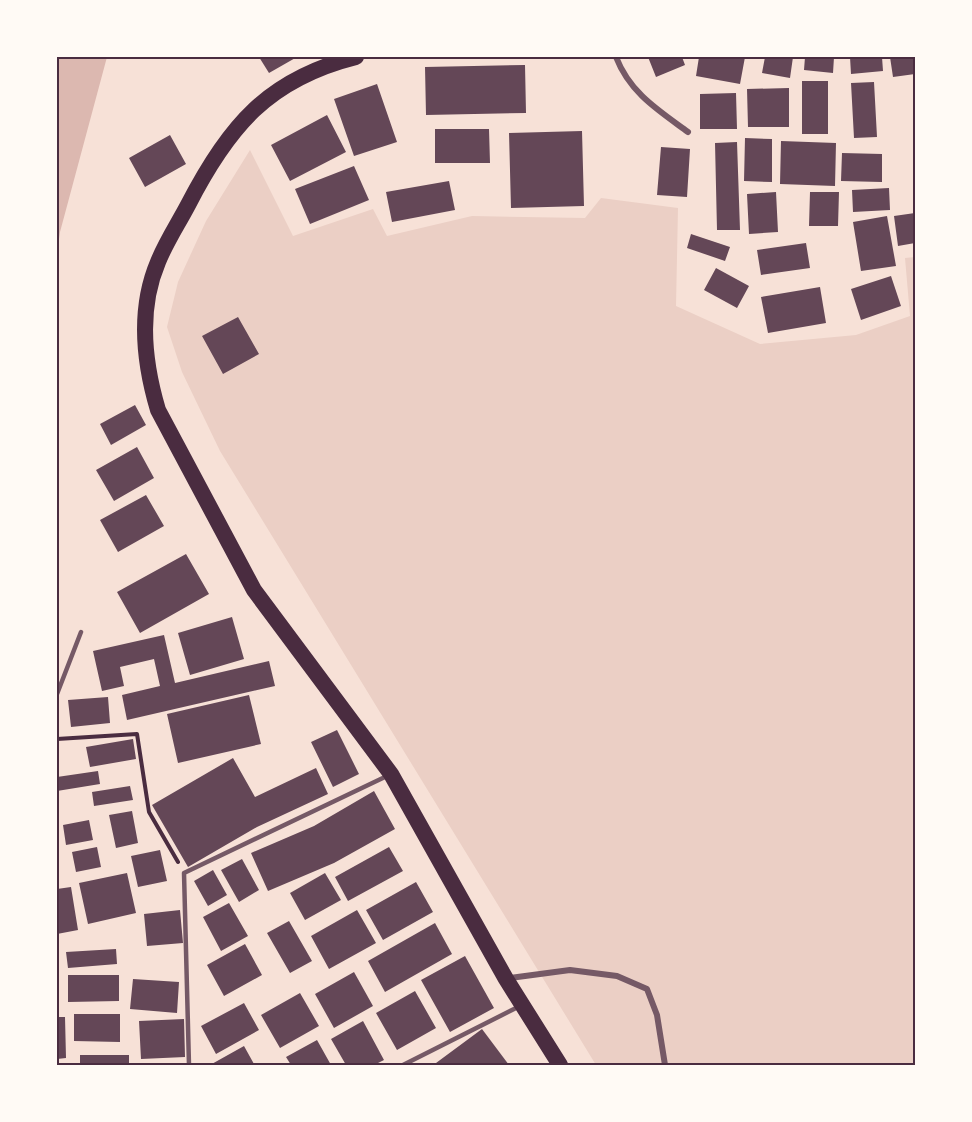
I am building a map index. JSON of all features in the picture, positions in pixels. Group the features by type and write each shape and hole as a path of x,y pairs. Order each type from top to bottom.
{"highway":[{"path":"356,57 318,68 283,86 262,101 238,124 208,165 157,263 149,301 145,357 158,410 254,590 392,774 506,979 560,1065"}],"street":[{"path":"616,57 623,76 635,91 688,132"},
{"path":"506,979 570,970 617,976 647,989 657,1015 664,1065"}],"lane":[{"path":"57,694 81,632"},
{"path":"189,1065 184,873 392,774"},
{"path":"403,1065 523,1005"}],"path":[{"path":"57,739 137,734 149,812 184,873"}],"shaded area":[{"path":"57,57 107,57 60,232 57,253"},
{"path":"250,150 293,236 373,209 387,236 472,216 585,218 601,198 678,208 676,306 760,344 856,335 910,316 905,258 915,257 915,1065 596,1065 220,451 182,372 167,327 178,282 206,221"}],"building":[{"path":"259,57 297,57 269,73"},
{"path":"648,57 682,57 685,65 656,77"},
{"path":"699,57 745,57 740,84 696,76"},
{"path":"765,57 793,57 790,78 762,73"},
{"path":"805,57 834,57 833,73 804,70"},
{"path":"850,57 882,57 883,71 851,74"},
{"path":"890,57 914,57 915,74 893,77"},
{"path":"525,65 526,113 426,115 425,67"},
{"path":"802,81 828,81 828,134 802,134"},
{"path":"874,82 877,137 854,138 851,83"},
{"path":"377,84 397,142 354,156 334,99"},
{"path":"789,88 789,127 748,127 747,89"},
{"path":"736,93 737,129 700,129 700,94"},
{"path":"327,115 346,152 290,181 271,145"},
{"path":"435,129 489,129 490,163 435,163"},
{"path":"582,131 584,206 511,208 509,133"},
{"path":"170,135 186,164 145,187 129,158"},
{"path":"745,138 772,139 772,182 744,181"},
{"path":"781,141 836,143 835,186 780,184"},
{"path":"737,142 740,230 717,230 715,143"},
{"path":"661,147 690,149 687,197 657,195"},
{"path":"842,153 882,154 882,182 841,181"},
{"path":"354,166 369,200 310,224 295,189"},
{"path":"449,181 455,210 392,222 386,192"},
{"path":"889,188 890,210 853,212 852,190"},
{"path":"776,192 778,232 749,234 747,194"},
{"path":"810,192 839,192 838,226 809,226"},
{"path":"915,213 915,243 898,246 894,216"},
{"path":"887,216 896,266 861,271 853,222"},
{"path":"691,234 730,247 725,261 687,248"},
{"path":"806,243 810,268 761,275 757,250"},
{"path":"716,268 749,286 737,308 704,290"},
{"path":"891,276 901,306 861,320 851,289"},
{"path":"820,287 826,323 768,333 761,297"},
{"path":"238,317 259,354 223,374 202,336"},
{"path":"135,405 146,425 111,445 100,424"},
{"path":"137,447 154,478 114,501 96,470"},
{"path":"146,495 164,526 118,552 100,520"},
{"path":"186,554 209,594 140,633 117,592"},
{"path":"232,617 244,659 190,675 178,633"},
{"path":"164,635 175,683 269,661 275,686 127,720 122,695 160,686 154,659 120,667 124,686 102,691 93,651"},
{"path":"249,695 261,744 178,763 167,714"},
{"path":"108,697 110,723 71,727 68,700"},
{"path":"337,730 359,774 333,787 311,742"},
{"path":"133,739 136,759 90,767 86,747"},
{"path":"233,758 255,797 316,768 328,794 257,827 188,867 152,805"},
{"path":"98,771 100,784 57,791 57,777"},
{"path":"130,786 133,800 94,806 92,792"},
{"path":"374,791 395,829 334,863 268,891 251,853 314,826"},
{"path":"132,811 138,843 116,848 109,815"},
{"path":"89,820 93,840 66,845 63,825"},
{"path":"97,847 101,867 76,872 72,852"},
{"path":"389,847 403,871 348,901 335,877"},
{"path":"160,850 167,881 138,887 131,856"},
{"path":"242,859 259,890 239,902 221,870"},
{"path":"213,870 227,895 208,906 194,881"},
{"path":"127,873 136,913 88,924 79,883"},
{"path":"325,873 341,900 305,920 290,893"},
{"path":"416,882 433,912 383,940 366,910"},
{"path":"71,887 78,930 57,934 57,889"},
{"path":"229,903 248,936 221,951 203,917"},
{"path":"180,910 183,943 147,946 144,914"},
{"path":"357,910 376,943 329,969 311,936"},
{"path":"289,921 312,961 290,973 267,933"},
{"path":"435,923 452,954 385,992 368,961"},
{"path":"245,944 262,975 224,996 207,965"},
{"path":"116,949 117,964 68,968 66,952"},
{"path":"465,956 494,1008 450,1032 421,980"},
{"path":"354,972 373,1006 334,1028 315,994"},
{"path":"68,975 119,975 119,1001 68,1002"},
{"path":"133,979 179,982 177,1013 130,1009"},
{"path":"415,991 436,1028 397,1050 376,1013"},
{"path":"300,993 319,1026 280,1048 261,1015"},
{"path":"244,1003 259,1030 216,1054 201,1026"},
{"path":"74,1014 120,1014 120,1042 74,1041"},
{"path":"57,1017 65,1017 66,1058 57,1059"},
{"path":"184,1019 185,1057 141,1059 139,1021"},
{"path":"363,1021 384,1060 374,1065 346,1065 331,1039"},
{"path":"482,1029 509,1065 438,1065 436,1063"},
{"path":"317,1040 331,1065 291,1065 286,1057"},
{"path":"244,1046 254,1064 210,1065"},
{"path":"80,1055 129,1055 129,1065 80,1065"}]}
